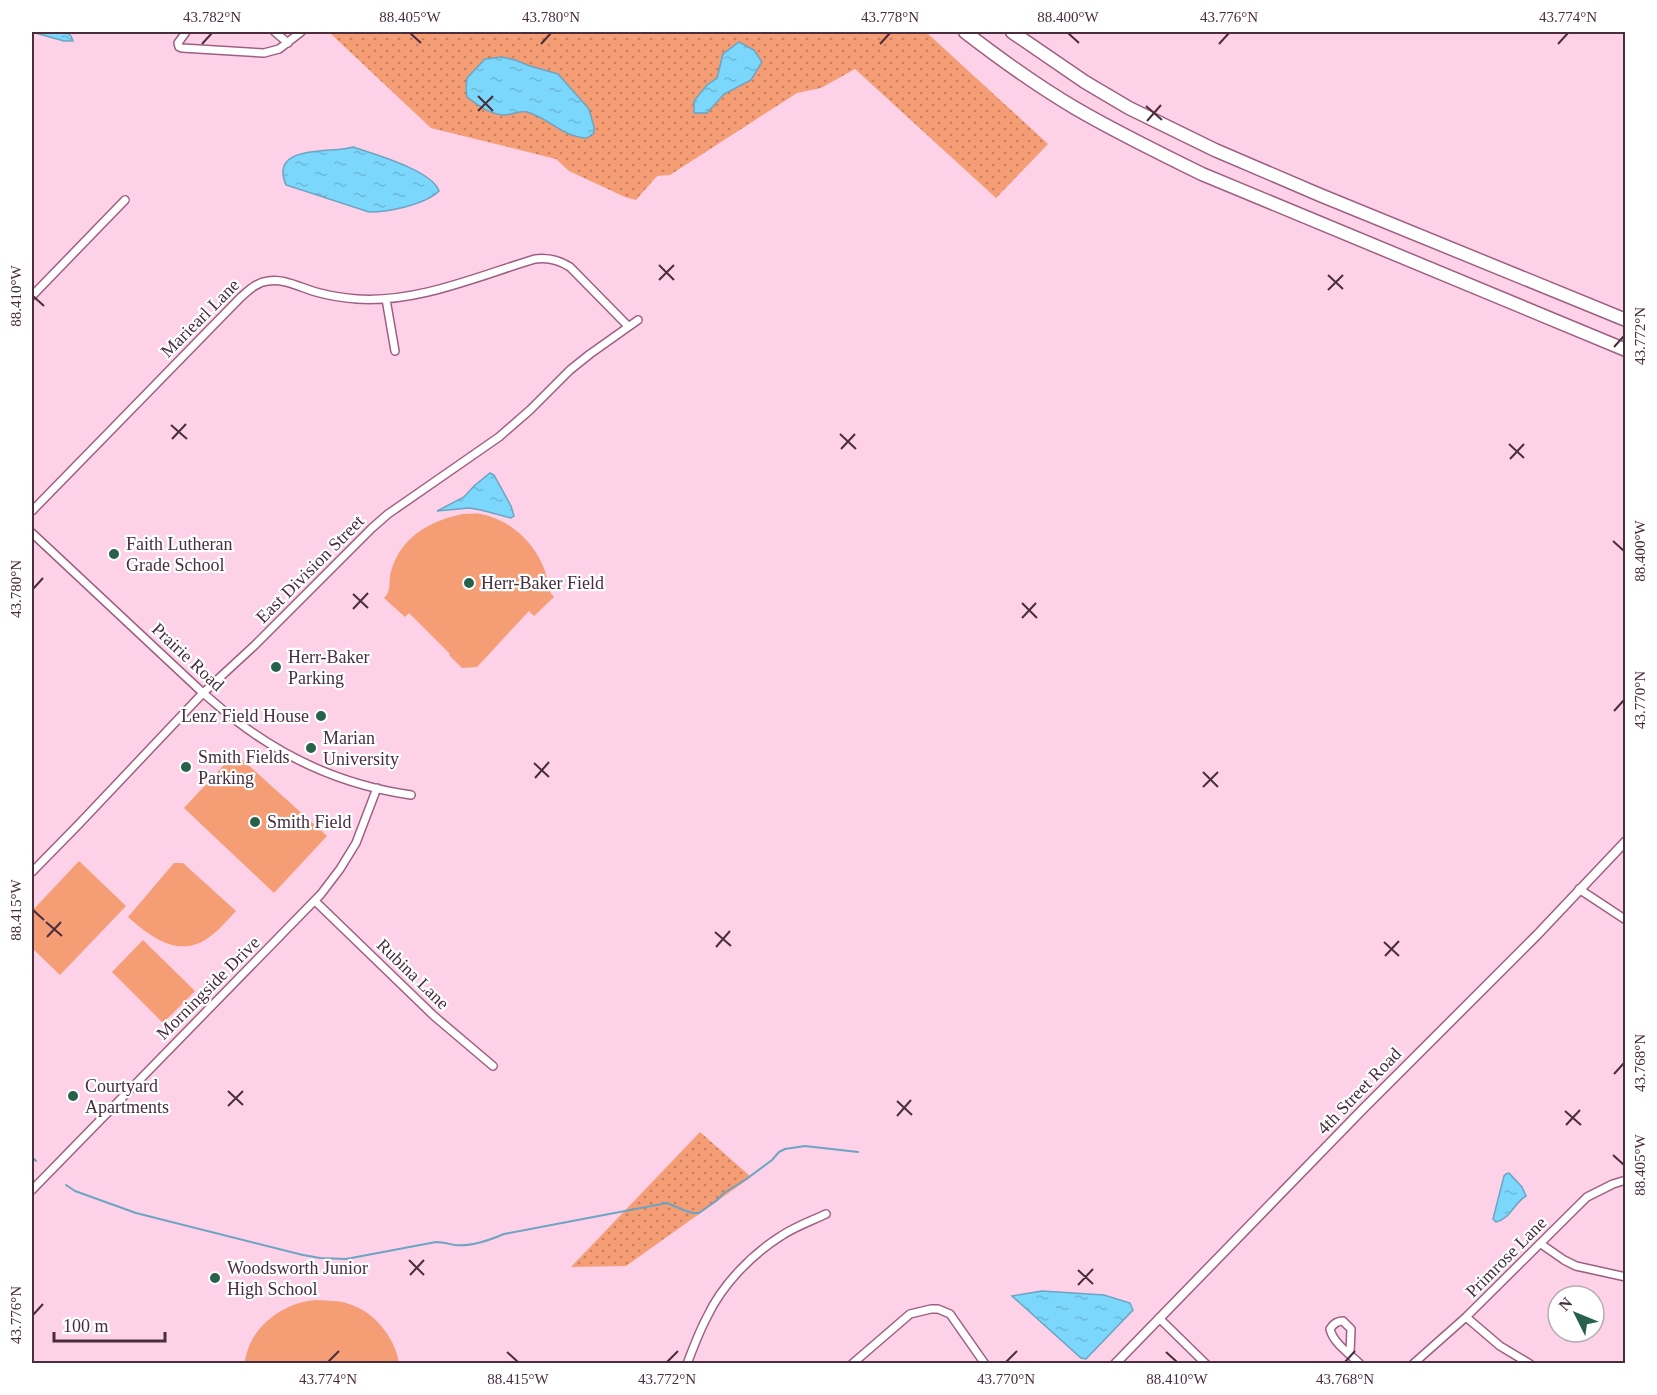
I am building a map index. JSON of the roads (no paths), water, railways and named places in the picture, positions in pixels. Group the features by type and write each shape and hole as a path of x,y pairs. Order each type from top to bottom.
{"highway":[{"path":"965,32 999,58 1067,103 1139,143 1202,174 1626,350"},
{"path":"1012,32 1112,97 1160,124 1215,150 1626,320"}],"street":[{"path":"186,32 178,43 179,47 264,53 279,49 301,32"},
{"path":"275,32 288,43"},
{"path":"32,296 125,200"},
{"name":"Mariearl Lane","path":"32,511 241,297 256,285 266,281 278,280 332,296 386,299 421,294 536,259 549,258 562,262 573,270 628,326"},
{"path":"386,299 395,351"},
{"name":"East Division Street","path":"32,872 203,693 255,645 372,528 388,514 499,437 570,370 638,320"},
{"name":"Prairie Road","path":"32,533 203,693 240,724 279,750 325,772 377,788 411,795"},
{"name":"Morningside Drive","path":"32,1190 315,901 354,847 377,788"},
{"name":"4th Street Road","path":"1115,1364 1537,935 1626,841"},
{"path":"1580,890 1626,920"},
{"name":"Rubina Lane","path":"315,901 434,1016 493,1066"},
{"name":"Primrose Lane","path":"1413,1364 1466,1317 1587,1197 1626,1180"},
{"path":"687,1364 707,1315 722,1291 740,1271 782,1235 826,1214"},
{"path":"1541,1244 1576,1266 1626,1277"},
{"path":"852,1364 910,1314 938,1308 950,1314 985,1364"},
{"path":"1466,1317 1500,1346 1530,1364"},
{"path":"1160,1318 1206,1364"},
{"path":"1350,1353 1360,1364"}],"water":[{"path":"32,32 66,32 73,41 64,41"},
{"path":"739,42 754,50 762,62 751,80 724,94 707,113 694,113 694,101 707,85 717,78 723,54"},
{"path":"502,57 558,74 589,109 594,133 587,138 578,137 527,112 504,115 494,113 467,97 467,78 485,59"},
{"path":"353,147 414,170 434,183 439,191 425,200 406,207 369,212 286,185 283,172 286,162 294,156"},
{"path":"490,473 494,475 514,516 511,518 469,508 437,511 464,497"},
{"path":"1509,1173 1522,1187 1526,1196 1505,1218 1496,1222 1493,1219 1504,1176"},
{"path":"1042,1291 1104,1295 1130,1303 1133,1310 1086,1359 1081,1358 1012,1296"}],"waterway":[{"path":"66,1185 75,1191 136,1213 303,1255 346,1259 436,1242 455,1245 474,1244 504,1234 667,1203 686,1211 699,1213 785,1149 805,1146 858,1152"},
{"path":"32,1157 36,1161"}],"place":[{"name":"Faith Lutheran Grade School","path":"114,554"},
{"name":"Herr-Baker Field","path":"469,583"},
{"name":"Herr-Baker Parking","path":"276,667"},
{"name":"Lenz Field House","path":"321,716"},
{"name":"Marian University","path":"311,748"},
{"name":"Smith Fields Parking","path":"186,767"},
{"name":"Smith Field","path":"255,822"},
{"name":"Courtyard Apartments","path":"73,1096"},
{"name":"Woodsworth Junior High School","path":"215,1278"}]}
